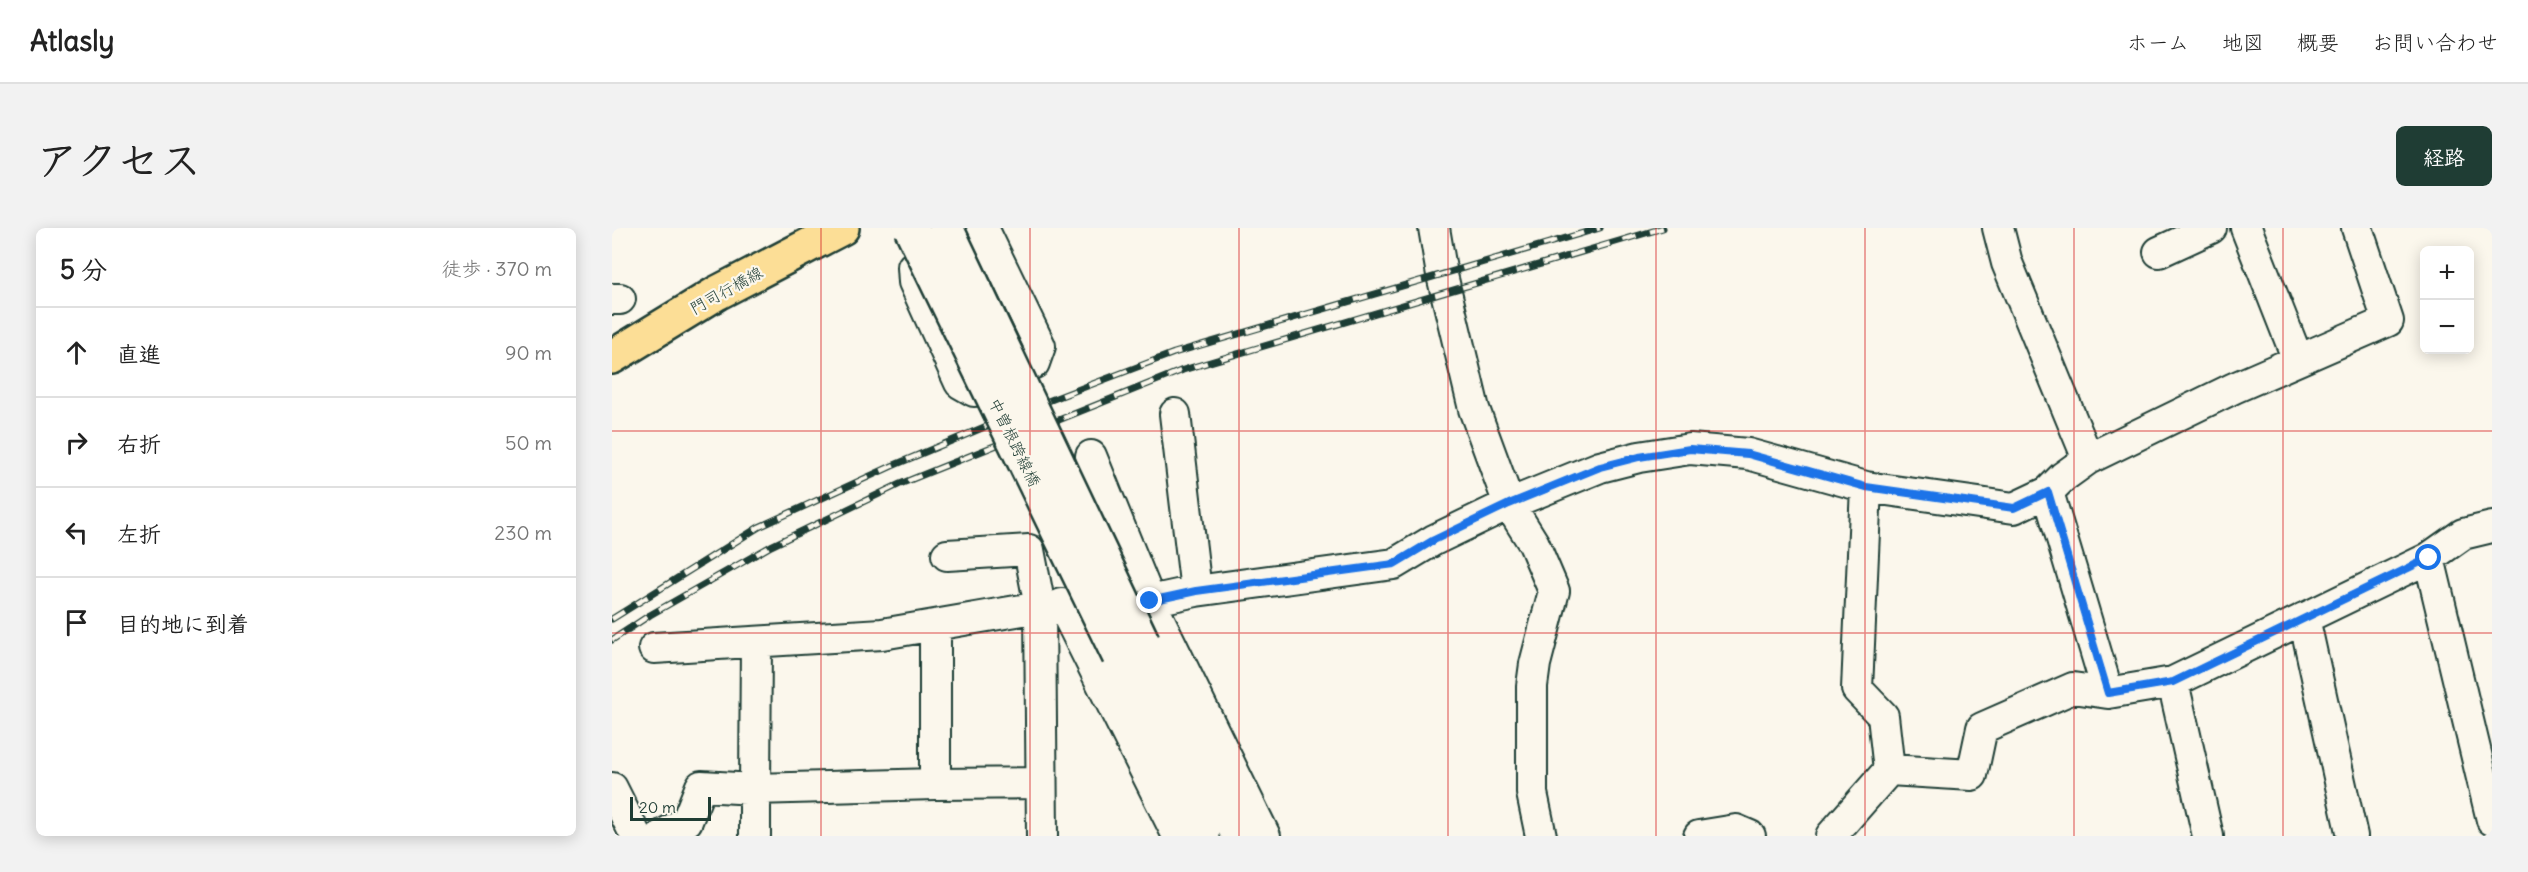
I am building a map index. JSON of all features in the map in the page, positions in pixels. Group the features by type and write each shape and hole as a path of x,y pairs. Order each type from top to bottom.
{"main road":[{"name":"門司行橋線","path":"612,357 717,293 842,228"}],"street":[{"name":"中曽根跨線橋","path":"911,228 1131,649"},
{"name":"中曽根跨線橋","path":"946,228 1131,649"},
{"path":"982,228 1040,346 1034,363 974,391 960,383 914,282 913,267 982,228"},
{"path":"1434,228 1442,275 1474,409 1509,504 1534,544 1554,591 1534,664 1532,686 1532,793 1541,836"},
{"path":"1998,228 2007,262 2088,459"},
{"path":"2159,252 2211,228"},
{"path":"2246,228 2298,360"},
{"path":"654,648 882,634 1051,606 1150,601 1196,591 1394,564 1434,540 1509,504 1600,467 1639,457 1690,449 1748,454 1866,487 2014,508 2048,492 2063,477 2088,459 2234,388 2388,321 2357,228"},
{"path":"1175,414 1196,591"},
{"path":"1091,456 1150,601 1265,836"},
{"path":"1831,836 1889,770 1883,716 1857,688 1866,487"},
{"path":"2048,492 2108,693"},
{"path":"1889,770 1972,775 1982,728 2073,688 2108,693 2173,682 2429,558 2463,534 2492,527"},
{"path":"947,555 1029,550 1051,606 1178,836"},
{"path":"2429,558 2492,820"},
{"path":"1042,836 1042,682 1051,606"},
{"path":"2304,618 2352,836"},
{"path":"935,625 935,784"},
{"path":"755,836 756,642"},
{"path":"1131,649 1203,836"},
{"path":"1131,649 1239,836"},
{"path":"2173,682 2208,836"},
{"path":"661,836 687,821 700,786 755,789 1041,783"},
{"path":"612,788 636,836"},
{"path":"1699,836 1736,830 1750,836"}],"railway":[{"path":"612,619 759,527 892,466 1027,409 1174,353 1600,228"},
{"path":"612,640 650,615 771,546 900,484 1183,370 1663,228"}],"route":[{"path":"1150,601 1196,591 1394,564 1434,540 1509,504 1600,467 1639,457 1690,449 1748,454 1866,487 2014,508 2048,492 2108,693 2173,682 2429,558"}]}
